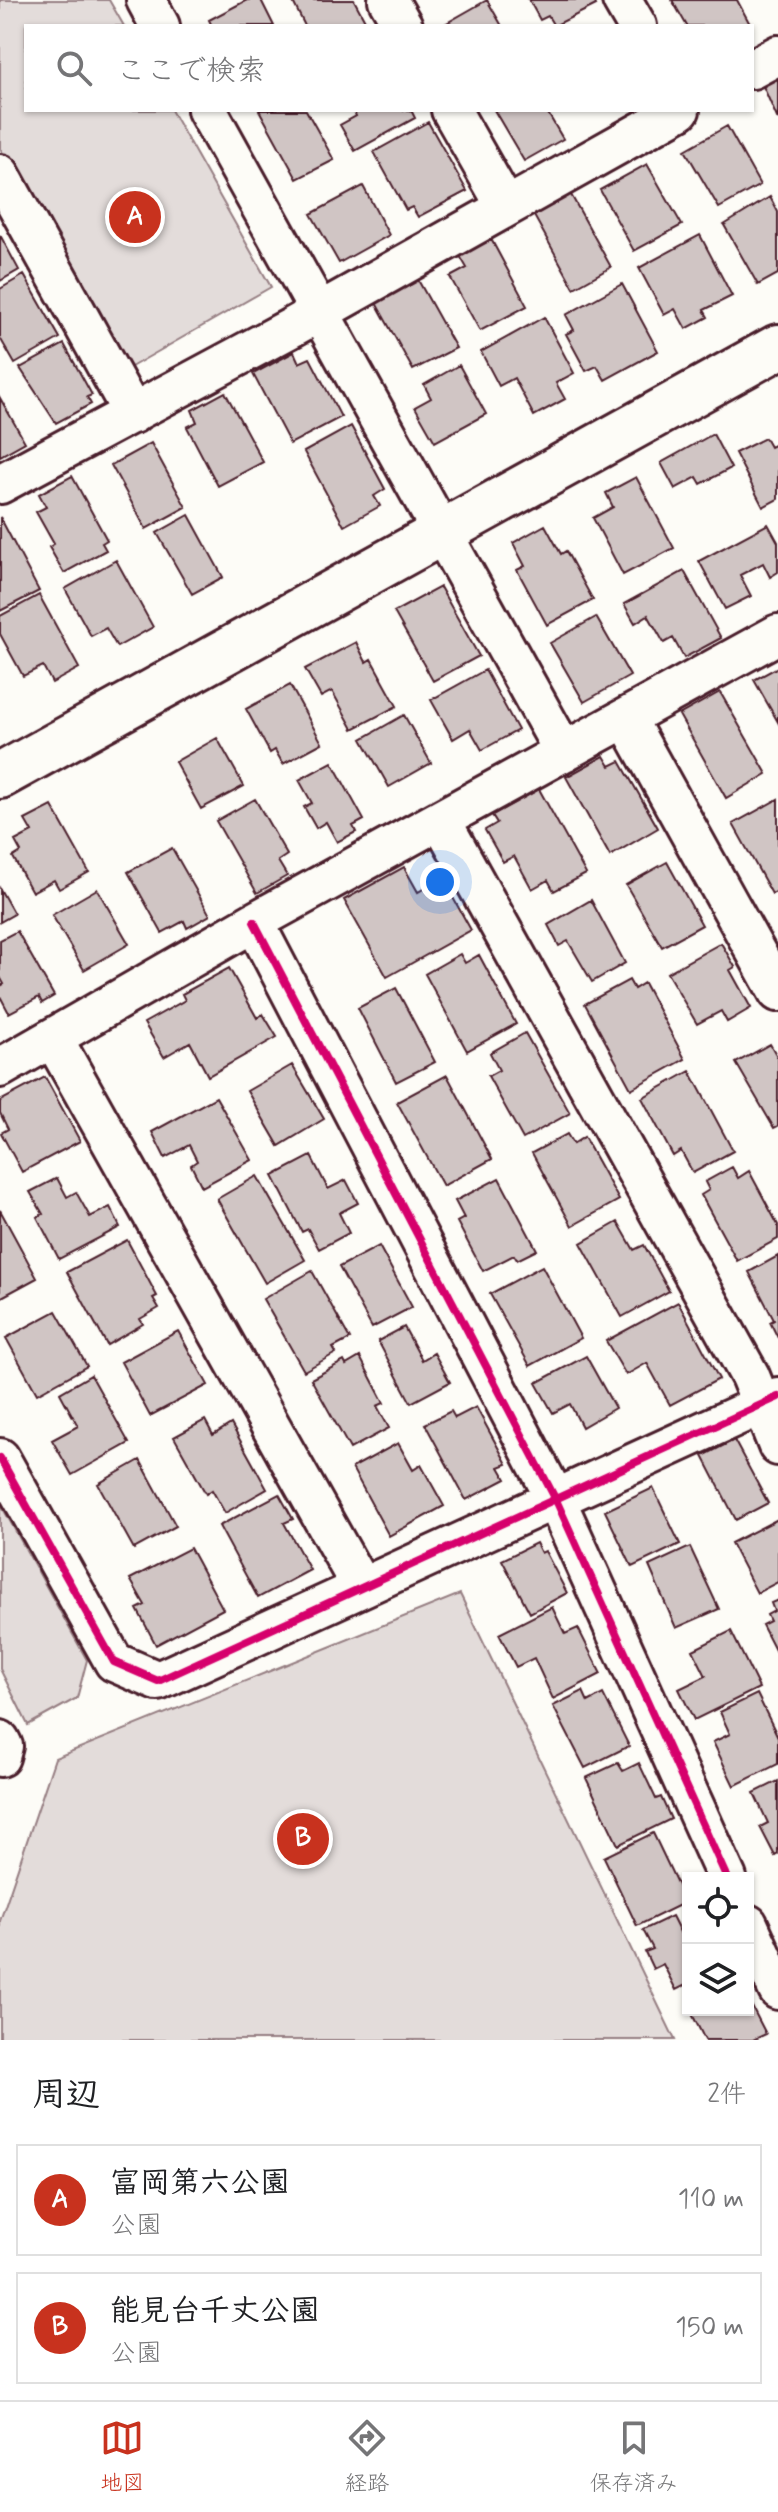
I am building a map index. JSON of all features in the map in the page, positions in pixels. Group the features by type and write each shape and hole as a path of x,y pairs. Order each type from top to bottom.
{"street":[{"path":"146,0 159,24"},
{"path":"388,0 402,24"},
{"path":"622,0 636,24"},
{"path":"754,68 778,55"},
{"path":"208,112 564,752"},
{"path":"452,112 505,205"},
{"path":"0,484 320,312 505,205 676,112"},
{"path":"0,174 133,414"},
{"path":"0,776 778,347"},
{"path":"0,1068 54,1040 254,922 442,822 778,634"},
{"path":"626,718 778,992"},
{"path":"442,822 750,1376 770,1401 778,1446"},
{"path":"254,922 556,1500 724,1872"},
{"path":"54,1040 360,1585"},
{"path":"0,1458 114,1662 158,1681 360,1585 556,1500 770,1401"},
{"path":"0,1740 3,1746 0,1757"},
{"path":"754,1937 778,1990"}],"shaded area":[{"path":"0,0 109,0 123,24 24,24 24,112 172,112 271,287 124,371 0,148"},
{"path":"0,1503 87,1660 77,1698 28,1725 0,1669"},
{"path":"460,1594 675,2040 0,2040 0,1921 55,1758"}],"building":[{"path":"247,0 261,0 273,24 211,24 209,20"},
{"path":"292,0 354,0 367,24 304,24"},
{"path":"487,0 501,24 445,24"},
{"path":"529,0 593,0 596,5 558,24 553,24 548,16 540,20"},
{"path":"672,0 737,0 750,24 686,24"},
{"path":"778,78 778,120 763,86"},
{"path":"260,112 307,112 334,160 297,179"},
{"path":"354,112 412,112 415,118 355,151 340,125 356,116"},
{"path":"495,112 547,112 563,139 524,161"},
{"path":"428,122 467,191 418,217 412,207 406,210 374,152"},
{"path":"727,126 760,185 719,208 685,150"},
{"path":"647,164 682,225 634,251 600,190"},
{"path":"363,186 389,235 339,263 311,214"},
{"path":"570,193 611,267 574,288 533,214"},
{"path":"770,197 778,212 778,274 758,285 724,225"},
{"path":"0,235 19,270 0,281"},
{"path":"700,235 732,296 704,310 708,317 686,329 675,309 664,315 639,268"},
{"path":"491,239 527,306 480,331 450,277 467,268 460,256"},
{"path":"24,275 60,338 15,364 0,338 0,289"},
{"path":"418,280 456,348 413,370 376,303"},
{"path":"622,284 658,351 605,380 597,366 586,371 566,334 574,330 566,315"},
{"path":"544,317 574,373 556,383 565,399 534,416 514,378 499,386 481,352"},
{"path":"64,344 92,395 87,397 91,404 56,423 20,368"},
{"path":"294,352 299,363 310,358 341,417 290,444 253,374"},
{"path":"459,365 486,414 435,442 415,407 431,398 424,385"},
{"path":"225,392 263,462 218,486 187,427 197,422 192,410"},
{"path":"0,398 25,442 0,456"},
{"path":"351,426 385,489 374,496 380,506 344,526 304,452"},
{"path":"713,434 731,468 701,484 697,477 675,489 661,463"},
{"path":"765,438 770,447 778,443 778,499 763,507 735,453"},
{"path":"151,443 186,507 146,529 111,465"},
{"path":"72,476 107,540 102,543 106,550 64,573 49,547 54,544 36,512 46,507 39,494"},
{"path":"636,477 674,548 623,575 593,518 613,507 606,493"},
{"path":"189,515 223,577 192,594 157,533"},
{"path":"0,517 39,591 0,611"},
{"path":"768,524 778,542 778,572 770,577 763,563 740,575 751,596 725,609 699,561"},
{"path":"545,525 561,554 566,551 593,600 547,625 517,570 525,566 513,543"},
{"path":"116,560 153,627 117,647 106,628 91,636 65,589"},
{"path":"684,571 721,638 684,658 673,638 664,643 648,615 635,623 624,604"},
{"path":"440,587 479,656 433,681 394,612"},
{"path":"39,595 79,668 52,683 43,666 23,676 0,634 0,616"},
{"path":"596,617 630,676 584,702 550,643"},
{"path":"356,642 366,662 371,659 397,706 353,729 332,691 321,697 305,669"},
{"path":"778,667 778,722 754,680"},
{"path":"485,670 518,730 482,750 470,729 453,739 431,700"},
{"path":"290,685 322,743 283,764 275,750 270,753 246,709"},
{"path":"720,692 767,774 726,798 679,715"},
{"path":"404,715 431,763 389,787 362,739"},
{"path":"217,738 244,786 201,809 175,762"},
{"path":"604,756 610,766 620,761 658,828 610,856 566,777"},
{"path":"332,762 364,820 353,826 356,832 337,842 326,822 316,828 304,807 312,803 299,780"},
{"path":"539,789 586,874 554,891 548,880 532,889 514,856 503,862 485,830 497,823 492,815"},
{"path":"255,799 287,855 278,861 287,876 257,893 216,821"},
{"path":"778,799 778,891 772,894 733,824"},
{"path":"52,806 89,872 59,889 54,880 32,892 13,857 21,852 15,841 32,832 25,820"},
{"path":"172,848 210,915 187,928 184,921 162,933 128,872"},
{"path":"667,862 702,925 662,947 626,885"},
{"path":"404,867 418,892 442,878 471,930 387,977 344,900"},
{"path":"0,889 14,914 0,922"},
{"path":"97,889 129,944 84,970 52,915"},
{"path":"591,900 625,963 592,982 568,941 559,946 548,925"},
{"path":"17,931 54,996 42,1003 39,997 9,1013 0,996 0,986 4,984 0,977 0,940"},
{"path":"721,943 735,967 730,970 751,1008 727,1022 721,1011 697,1024 667,973"},
{"path":"460,954 465,963 479,955 516,1024 467,1051 425,974"},
{"path":"229,968 257,1018 263,1014 277,1037 208,1076 190,1042 164,1057 144,1023 185,1000 182,994"},
{"path":"629,980 634,989 644,983 685,1059 631,1089 585,1004"},
{"path":"396,988 435,1062 396,1082 358,1008"},
{"path":"525,1033 570,1113 523,1139 488,1076 499,1070 490,1053"},
{"path":"770,1044 778,1058 778,1126 774,1128 736,1063"},
{"path":"292,1065 324,1119 279,1146 247,1091"},
{"path":"690,1071 733,1151 693,1173 681,1151 673,1156 642,1098"},
{"path":"447,1075 492,1159 443,1186 397,1102"},
{"path":"45,1077 80,1141 22,1172 1,1133 8,1129 0,1113 0,1101"},
{"path":"216,1097 252,1160 202,1187 191,1165 197,1161 189,1145 165,1158 152,1132"},
{"path":"567,1134 573,1144 584,1137 619,1200 572,1226 532,1153"},
{"path":"311,1156 328,1189 346,1180 358,1203 339,1213 349,1233 319,1249 308,1229 302,1232 273,1176"},
{"path":"732,1167 738,1178 749,1171 778,1225 778,1239 737,1261 701,1195 709,1190 705,1182"},
{"path":"257,1176 305,1260 265,1283 217,1199"},
{"path":"57,1178 67,1197 76,1192 90,1217 110,1207 120,1227 59,1259 37,1217 43,1214 30,1192"},
{"path":"499,1178 537,1250 517,1260 514,1255 483,1271 457,1222 464,1218 455,1201"},
{"path":"0,1210 37,1278 0,1298"},
{"path":"618,1222 634,1250 644,1245 669,1291 622,1317 581,1243"},
{"path":"127,1240 157,1296 153,1298 159,1308 140,1319 143,1324 107,1345 67,1272"},
{"path":"379,1246 412,1307 372,1328 339,1267"},
{"path":"778,1256 778,1338 770,1322 774,1320 749,1272"},
{"path":"542,1266 581,1338 530,1366 490,1294"},
{"path":"312,1271 350,1339 333,1348 336,1353 304,1371 263,1299"},
{"path":"678,1302 719,1379 670,1405 647,1363 626,1375 606,1341"},
{"path":"56,1311 87,1366 37,1394 6,1338"},
{"path":"404,1327 422,1360 434,1353 450,1382 411,1403 378,1341"},
{"path":"178,1331 208,1385 150,1416 121,1362"},
{"path":"586,1356 615,1408 582,1427 570,1404 553,1413 536,1383"},
{"path":"360,1357 384,1403 377,1406 389,1428 350,1449 311,1379 344,1361 346,1365"},
{"path":"91,1375 129,1443 72,1475 52,1440 78,1426 60,1393"},
{"path":"476,1407 507,1464 499,1467 506,1479 466,1500 425,1424 451,1411 455,1418"},
{"path":"205,1420 213,1435 231,1424 267,1489 225,1513 212,1490 206,1494 174,1437"},
{"path":"734,1440 768,1503 736,1520 703,1456"},
{"path":"398,1443 413,1470 421,1465 444,1506 389,1536 352,1468"},
{"path":"140,1460 176,1526 134,1549 98,1484"},
{"path":"653,1488 680,1544 632,1567 605,1511"},
{"path":"279,1494 293,1519 284,1523 310,1570 258,1598 219,1526"},
{"path":"778,1519 778,1582 757,1593 731,1543"},
{"path":"536,1543 541,1553 545,1551 567,1593 530,1613 502,1560"},
{"path":"690,1547 719,1609 676,1628 649,1566"},
{"path":"190,1548 223,1609 156,1645 137,1609 145,1605 130,1579"},
{"path":"778,1600 778,1656 762,1625 770,1621 767,1615 774,1611 771,1603"},
{"path":"552,1607 565,1634 578,1628 601,1674 553,1699 534,1658 516,1667 499,1634"},
{"path":"731,1631 759,1688 694,1720 679,1689 706,1676 693,1650"},
{"path":"583,1691 588,1702 603,1694 629,1746 585,1768 553,1706"},
{"path":"757,1694 778,1737 778,1764 734,1786 713,1742 730,1734 720,1712"},
{"path":"618,1763 623,1771 639,1763 656,1799 661,1797 671,1819 618,1845 586,1778"},
{"path":"778,1781 778,1854 775,1856 760,1827 768,1823 754,1793"},
{"path":"653,1833 682,1894 682,1904 637,1926 604,1857"},
{"path":"672,1916 682,1936 682,1987 676,1990 663,1964 653,1969 645,1952 653,1949 643,1930"},
{"path":"754,2011 766,2034 753,2040 705,2040 693,2016 754,2016"}],"cycle path":[{"path":"254,922 556,1500 724,1872"},
{"path":"0,1458 114,1662 158,1681 778,1397"}],"place":[{"name":"富岡第六公園","path":"135,217"},
{"name":"能見台千丈公園","path":"303,1839"}]}
